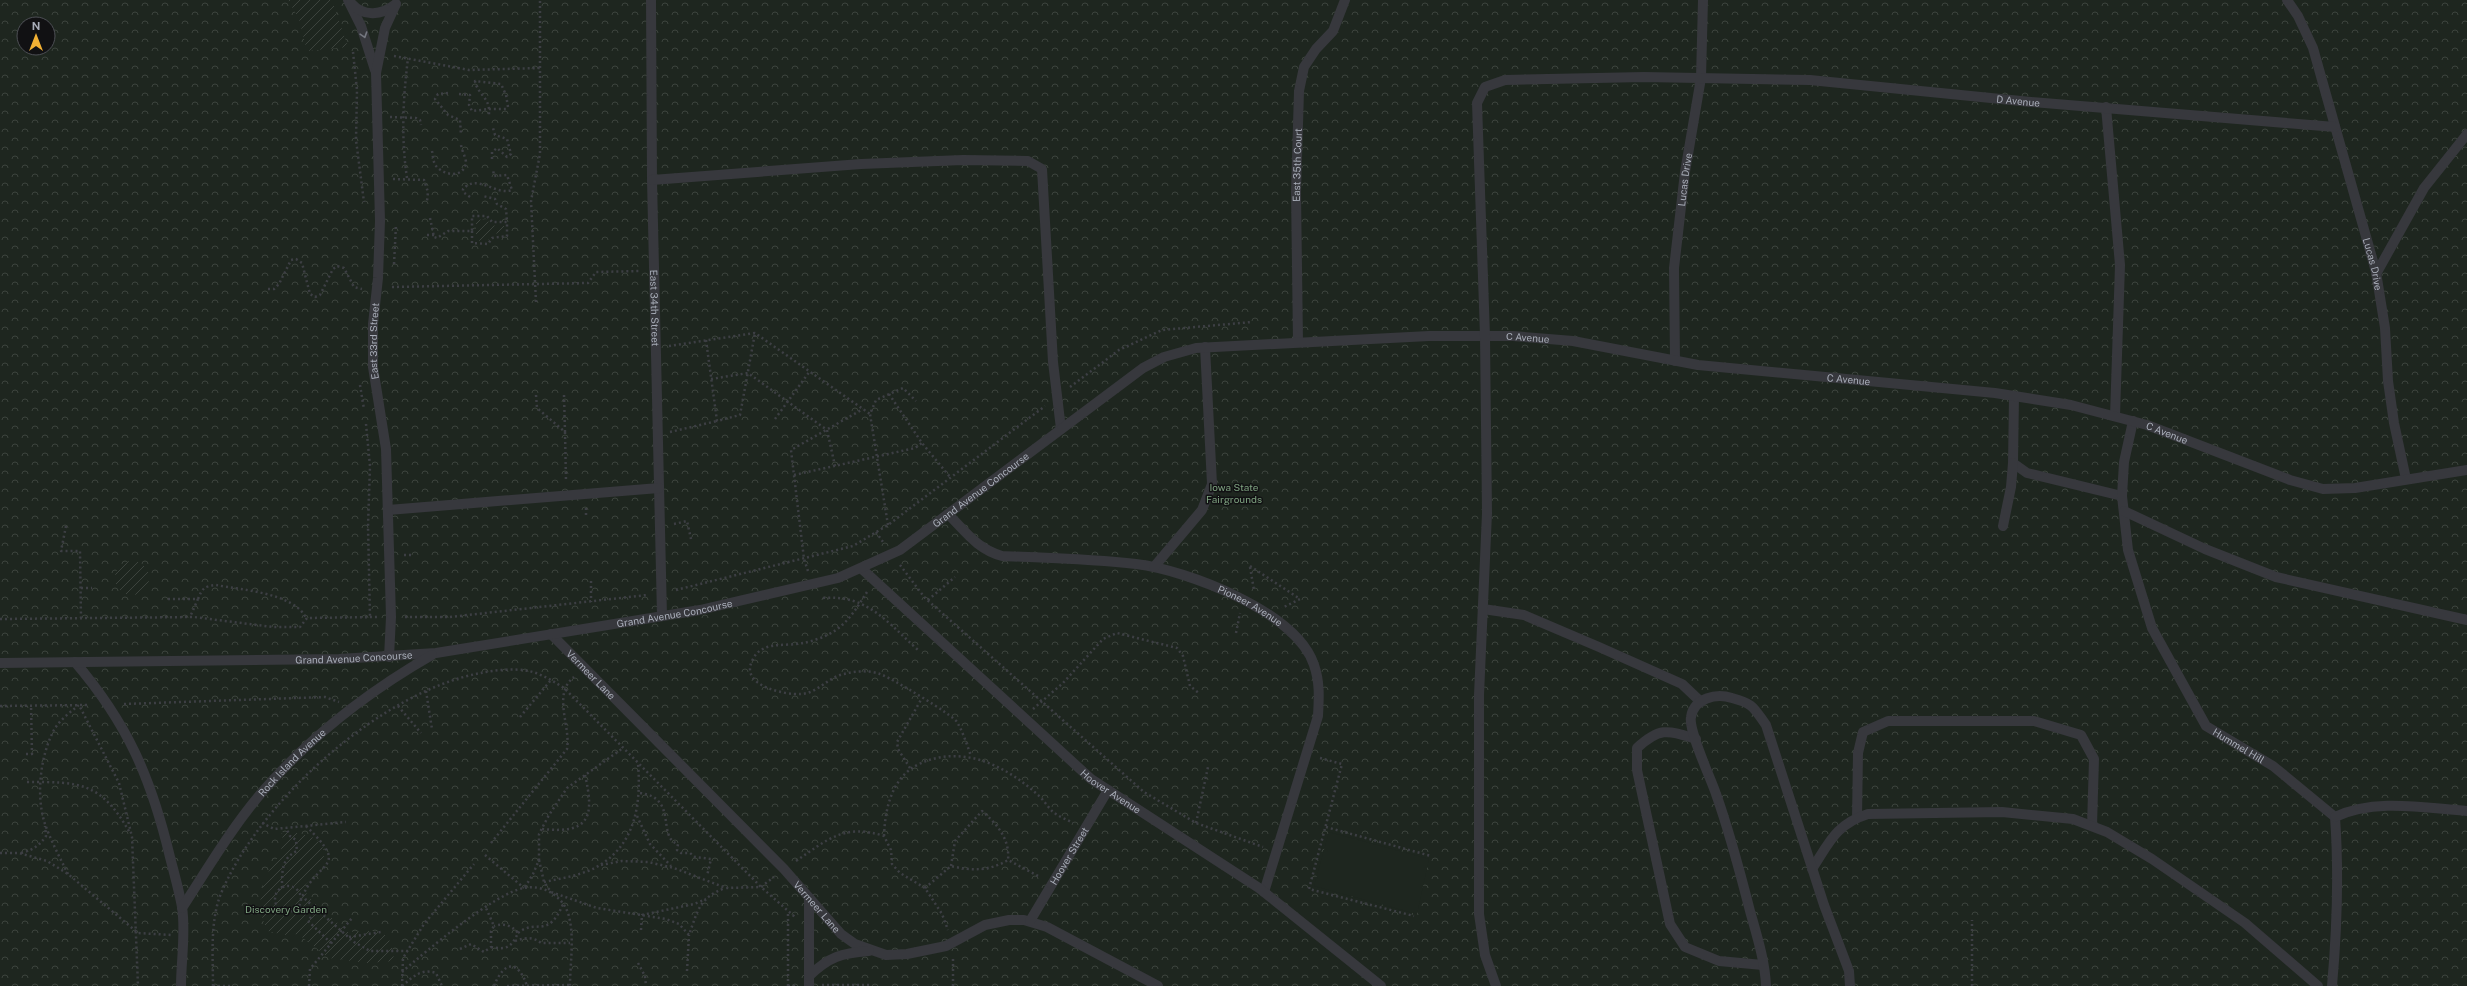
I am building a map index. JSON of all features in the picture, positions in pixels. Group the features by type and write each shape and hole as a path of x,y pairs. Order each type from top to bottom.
{"lane":[{"name":"East 33rd Street","path":"349,0 360,11 370,14 380,14 397,2"},
{"name":"East 33rd Street","path":"349,0 361,26 376,73"},
{"name":"East 34th Street","path":"651,0 652,180 662,616"},
{"name":"East 35th Court","path":"1298,342 1296,192 1299,91 1304,67 1316,49 1333,31 1345,0"},
{"name":"Lucas Drive","path":"1675,361 1674,268 1685,172 1701,78 1703,0"},
{"name":"Lucas Drive","path":"2287,0 2298,16 2313,48 2376,274 2385,328 2388,381 2394,422 2406,479"},
{"name":"East 33rd Street","path":"389,657 391,617 386,449 373,367 372,324 378,278 380,221 376,73 386,28 397,2"},
{"name":"D Avenue","path":"1496,986 1485,955 1479,914 1479,695 1487,513 1485,336 1476,103 1485,87 1505,80 1701,78 1810,80 2335,127"},
{"path":"2106,107 2120,265 2115,416"},
{"path":"2376,274 2424,188 2467,134"},
{"path":"652,180 861,164 963,160 1028,161 1042,169 1053,362 1061,429"},
{"name":"C Avenue","path":"1278,343 1429,336 1485,336 1573,341 1698,365 2014,396 2072,405 2133,421 2290,480 2323,489 2355,488 2406,479"},
{"name":"Grand Avenue Concourse","path":"0,663 389,657 436,653 662,616 838,578 862,569 892,554 948,514 1143,368 1164,357 1205,347 1278,343"},
{"path":"1154,567 1202,510 1212,484 1205,347"},
{"path":"2003,526 2011,487 2013,463 2014,396"},
{"name":"Hummel Hill","path":"2133,421 2124,462 2122,496 2128,550 2152,628 2206,726 2273,766 2335,817"},
{"path":"2013,463 2027,473 2122,496"},
{"path":"2406,479 2465,470"},
{"path":"388,510 659,488"},
{"path":"2124,511 2205,549 2276,577 2467,620"},
{"name":"Pioneer Avenue","path":"948,514 978,545 988,552 1002,556 1136,564 1154,567 1193,579 1243,601 1288,628 1301,641 1314,664 1320,690 1318,716 1264,892"},
{"name":"Hoover Avenue","path":"862,569 1091,779 1264,892 1382,986"},
{"path":"1483,609 1524,615 1682,684 1701,702"},
{"name":"Vermeer Lane","path":"550,634 784,869 841,934 855,944 886,955 907,954 946,946 952,941 985,925 1009,920 1030,921 1047,927 1158,986"},
{"name":"Rock Island Avenue","path":"182,908 226,840 263,791 305,746 352,706 403,671 436,653"},
{"path":"75,662 109,704 138,754 159,812 182,908 181,986"},
{"path":"1766,986 1763,965 1741,875 1717,796 1690,718 1695,706 1701,702 1721,695 1750,703 1766,725 1812,869 1849,971 1850,986"},
{"path":"1856,818 1858,753 1863,732 1888,721 2034,721 2081,735 2091,753 2094,759 2092,826"},
{"path":"1696,739 1673,732 1653,733 1637,748 1637,770 1670,924 1685,947 1719,961 1763,965"},
{"name":"Hoover Street","path":"1030,921 1108,790"},
{"path":"2332,986 2336,945 2337,847 2335,817 2349,811 2376,806 2467,811"},
{"path":"1812,869 1836,831 1856,818 1868,814 2002,812 2073,819 2107,832 2152,859 2245,923 2318,986"},
{"path":"809,898 809,983"},
{"path":"809,983 824,961 846,952 875,951"}],"path":[{"path":"536,302 531,201 540,154 540,0"},
{"path":"352,49 357,90 356,140 364,209"},
{"path":"391,60 393,50"},
{"path":"392,55 470,70 540,68"},
{"path":"407,178 402,148 408,58"},
{"path":"459,94 470,95 469,105 472,111 489,109 506,109 508,107 501,84 477,80 476,86 488,101 489,109 489,117"},
{"path":"448,92 438,94 435,99 448,115 460,120 461,135"},
{"path":"377,116 416,118 420,120 421,125"},
{"path":"492,159 492,152 496,148 507,157 511,154 507,139 495,135 493,128"},
{"path":"432,151 435,164 439,169 444,173 455,174 464,169 466,164 461,145"},
{"path":"470,197 463,192 463,189 471,183 481,183 490,188 512,190 507,175 494,176 493,169"},
{"path":"390,172 392,185"},
{"path":"391,179 407,178 424,180 428,192 427,201"},
{"path":"483,196 495,199 496,204 506,209 507,222 507,236 492,238 488,244 472,243 472,216 487,216 492,222 507,222"},
{"path":"430,218 434,235"},
{"path":"394,268 396,221"},
{"path":"427,235 434,235 437,238 448,231 472,231"},
{"path":"268,289 274,289 279,284 291,260 296,259 302,263 307,287 310,294 315,297 320,295 333,269 337,266 344,268 354,287 362,289"},
{"path":"392,287 588,283 596,272 641,271"},
{"path":"392,294 393,280"},
{"path":"666,434 740,415 755,333"},
{"path":"663,347 755,333 870,414"},
{"path":"706,340 716,421"},
{"path":"775,419 810,372"},
{"path":"711,378 748,373 827,430 835,466"},
{"path":"888,525 870,414 876,400 903,388 916,401"},
{"path":"564,394 566,495"},
{"path":"889,394 922,443 950,477"},
{"path":"536,395 537,408 565,432"},
{"path":"863,409 791,450 804,559 817,598 832,597 860,602 918,650"},
{"path":"794,475 915,448 922,443"},
{"path":"660,527 687,521 691,539"},
{"path":"66,526 61,551 80,551 81,618"},
{"path":"876,532 928,600 1144,792 1196,823 1276,852"},
{"path":"403,548 403,563"},
{"path":"403,555 411,555"},
{"path":"1256,608 1250,566 1300,599"},
{"path":"928,600 955,577"},
{"path":"875,580 847,621 836,630 821,638 802,643 774,644 761,650 752,661 750,668 755,680 766,688 780,694 808,694 843,674 866,672 881,674 957,721 971,756"},
{"path":"591,581 591,602"},
{"path":"190,617 203,589 207,586 216,585 282,598 294,603 303,610 306,618"},
{"path":"81,588 92,588"},
{"path":"168,599 198,599"},
{"path":"1236,633 1243,601"},
{"path":"404,609 405,617"},
{"path":"1024,717 1063,683 1102,639 1117,633 1177,648 1183,656 1190,686 1200,694"},
{"path":"491,843 561,759 567,748 569,738 562,700 564,688 571,679 585,669"},
{"path":"231,986 213,986 214,939 220,897 229,876 262,823 319,763 355,734 398,706 426,691 447,682 491,671 527,671 552,680 564,688 761,887 809,930"},
{"path":"520,716 552,680"},
{"path":"426,691 432,729"},
{"path":"0,706 324,697 352,706"},
{"path":"910,768 898,749 897,742 922,698"},
{"path":"0,853 19,853 31,851 40,845 46,836 45,824 40,804 41,782 52,733 63,718 79,705"},
{"path":"79,705 120,783 132,837 138,933 138,986"},
{"path":"26,754 32,754 31,706"},
{"path":"398,706 420,733"},
{"path":"402,972 426,951 486,908 524,888 533,874 538,860 539,834 567,788 623,748"},
{"path":"1306,754 1342,764 1309,889 1414,916"},
{"path":"953,986 952,941 942,914 924,888 900,873 892,864 891,850 884,836 884,816 888,801 895,786 910,768 945,756 971,756 1018,779 1039,795 1052,812 1085,829"},
{"path":"601,865 620,846 637,816 640,793 638,763"},
{"path":"1196,823 1208,767"},
{"path":"542,829 564,832 581,825 589,812 590,796 585,775"},
{"path":"27,782 67,782 88,788 104,799 121,817 132,837"},
{"path":"640,793 650,794 658,800 667,819 666,834 672,842 678,844 677,850 681,853 690,853 695,857 711,859 707,876"},
{"path":"924,888 951,866 955,841 982,811 994,822 1005,838 1009,850 1008,860"},
{"path":"637,816 650,844 674,868"},
{"path":"262,823 274,829 346,822"},
{"path":"45,824 68,874"},
{"path":"306,826 325,844 329,856 325,868 306,888 302,896 300,905 294,912 281,911 275,900 277,892 282,888 293,887 302,896 341,931 370,952 408,951"},
{"path":"1326,827 1431,856"},
{"path":"282,888 282,872 285,860 297,851 298,846 296,840 290,836 286,828"},
{"path":"687,971 689,935 698,910 709,894 726,888 761,887 784,869 836,834 850,831 871,832 884,836"},
{"path":"19,853 47,861 68,874 138,933 182,935"},
{"path":"485,855 524,888 551,892 597,908 666,919 679,924 689,935"},
{"path":"507,986 570,985 568,913 561,899 551,892 544,882 538,860"},
{"path":"1008,860 1052,883"},
{"path":"951,866 967,870 995,868 1008,860"},
{"path":"544,882 575,875 601,865 622,861 648,862 674,868 726,888"},
{"path":"402,986 403,958 424,924 474,864"},
{"path":"642,915 694,904 706,899"},
{"path":"460,949 471,944 484,952 491,947 505,950 523,929 544,928 551,923 559,915 564,904"},
{"path":"486,908 494,926"},
{"path":"317,909 308,921 331,943"},
{"path":"788,911 788,986 809,983 829,986 872,985"},
{"path":"641,930 642,915"},
{"path":"309,986 310,969 352,918"},
{"path":"1972,920 1972,986"},
{"path":"491,947 491,931 494,926 502,924 513,927 518,933"},
{"path":"349,937 381,932"},
{"path":"514,941 524,938 536,939 541,944 570,943"},
{"path":"638,964 645,976 646,986"},
{"path":"494,986 498,976 504,968 510,966 517,967 521,972 527,986"},
{"path":"402,986 420,972 430,971 436,973 442,986"}],"green space":[{"name":"Iowa State Fairgrounds","path":"0,0 2467,0 2467,986 0,986"},
{"path":"288,0 332,0 348,47 307,51 299,19"},
{"path":"488,219 488,226 504,225 504,233 488,234 488,240 476,241 476,220"},
{"path":"129,561 135,561 139,562 146,568 149,578 148,585 142,592 135,595 129,595 125,594 118,588 115,581 115,575 116,571 122,564"},
{"name":"Discovery Garden","path":"282,832 308,835 319,842 322,847 324,857 322,862 318,870 305,885 307,896 348,932 373,931 380,932 385,935 389,940 394,961 367,963 329,958 298,934 284,935 268,931 262,918 260,904 262,889 267,875 281,851 283,839"},
{"path":"1329,832 1429,859 1417,914 1314,886"}]}
